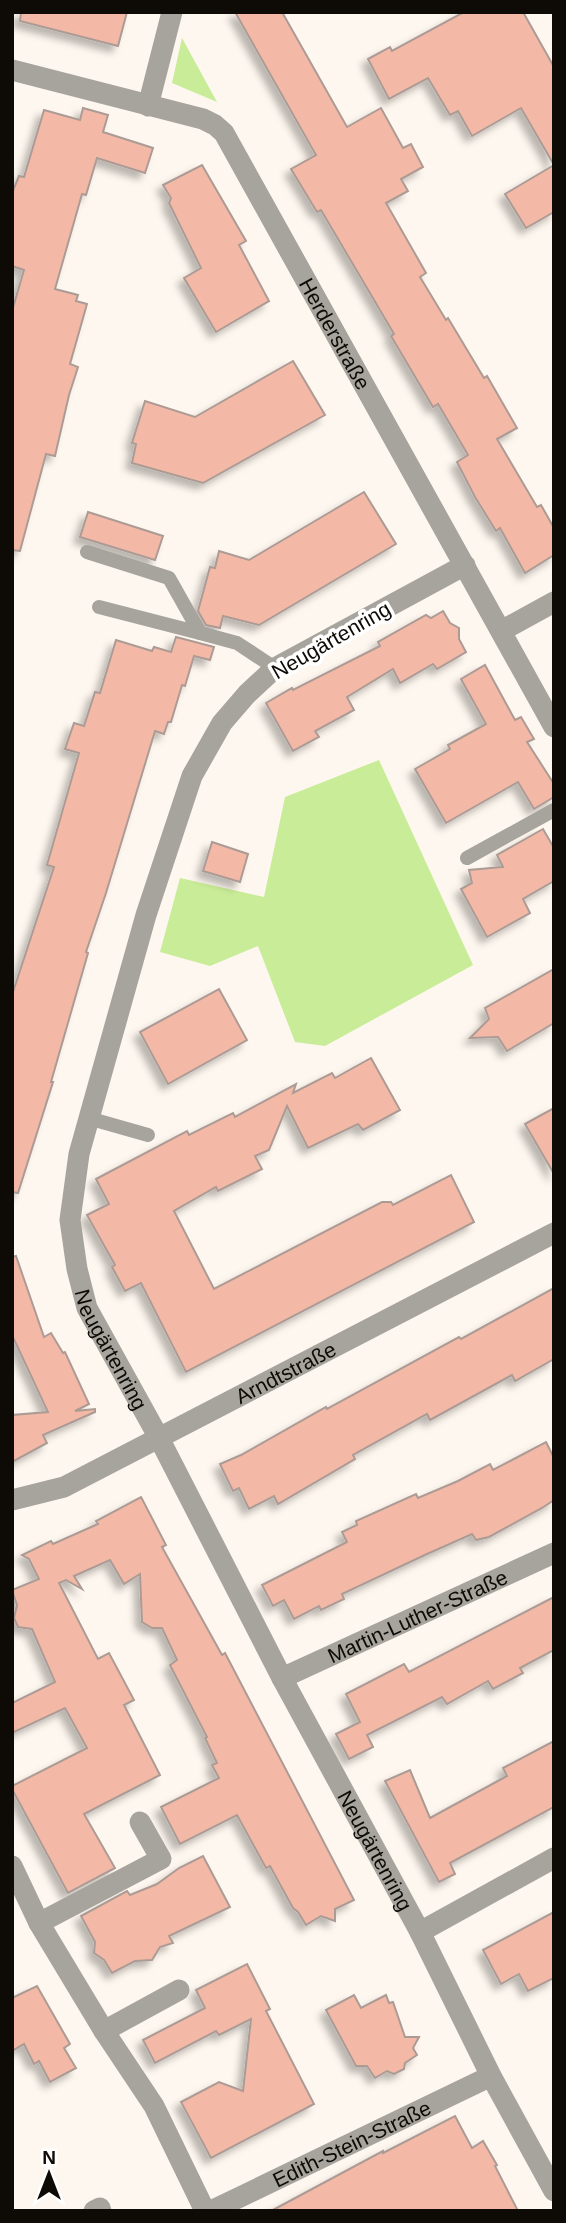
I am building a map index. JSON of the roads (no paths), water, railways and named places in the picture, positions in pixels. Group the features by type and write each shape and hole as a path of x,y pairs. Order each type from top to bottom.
{"street":[{"path":"148,106 172,12"},
{"name":"Herderstraße","path":"12,70 203,119 223,133 554,726"},
{"name":"Neugärtenring","path":"465,565 275,668 247,694 222,723 192,776 146,915 79,1154 70,1220 77,1269 87,1308 159,1437 282,1678 420,1932 491,2077 554,2191"},
{"path":"500,631 554,602"},
{"name":"Arndtstraße","path":"12,1500 64,1487 554,1233"},
{"name":"Martin-Luther-Straße","path":"282,1678 554,1553"},
{"path":"39,1923 161,1859 140,1822"},
{"path":"420,1932 554,1858"},
{"path":"12,1866 39,1923 104,2031 154,2106 205,2211"},
{"path":"104,2031 179,1990"},
{"name":"Edith-Stein-Straße","path":"211,2211 491,2077"}],"lane":[{"path":"87,552 169,578 200,633"},
{"path":"99,607 237,643 275,668"},
{"path":"467,858 554,810"},
{"path":"88,1118 148,1135"}]}
